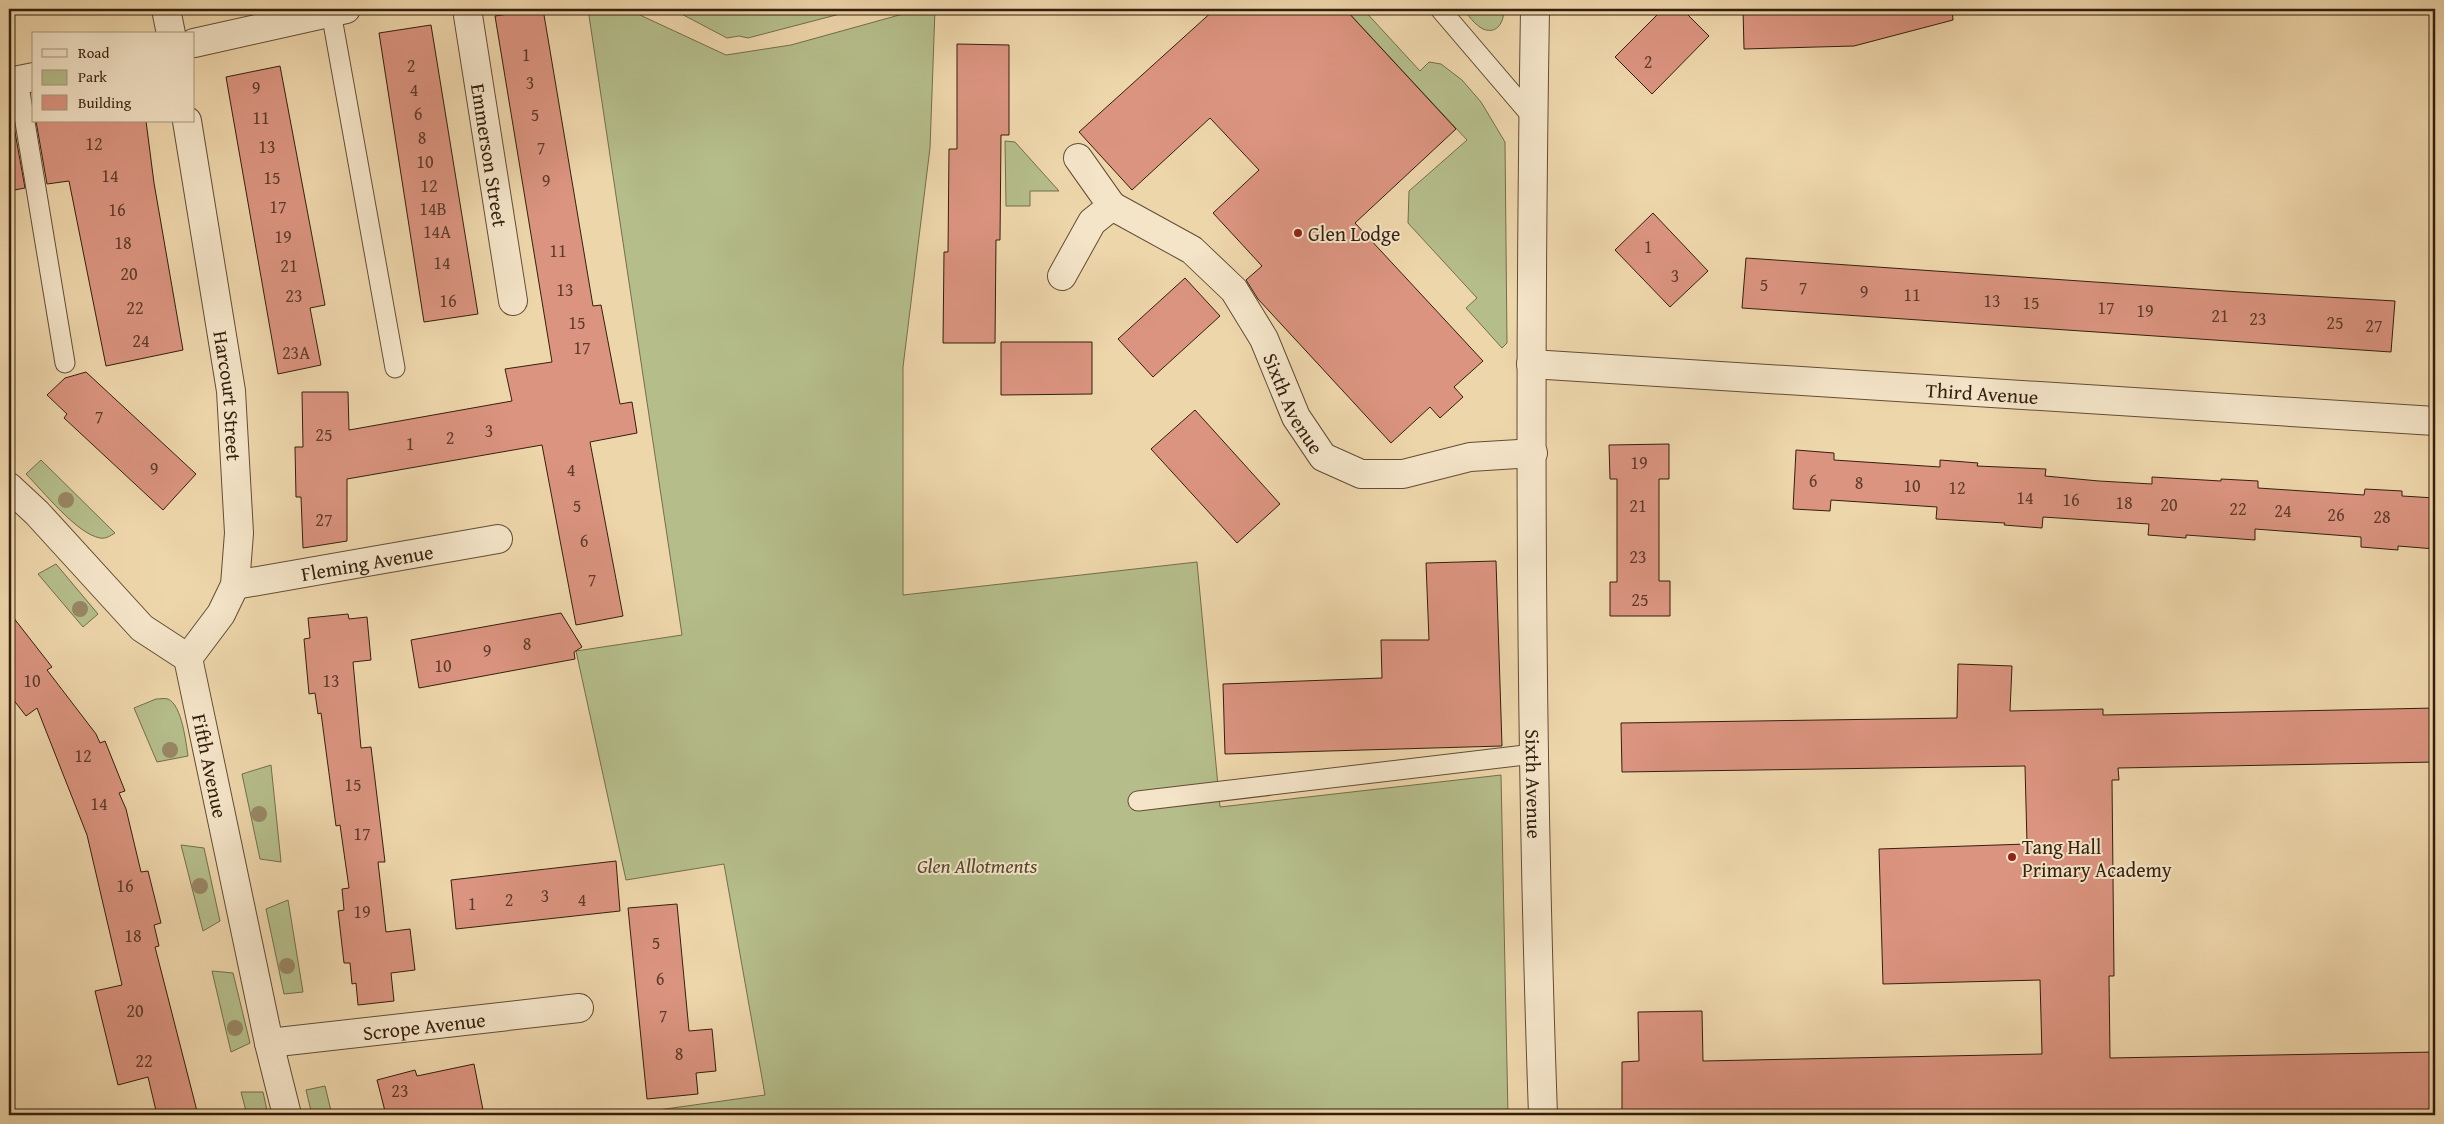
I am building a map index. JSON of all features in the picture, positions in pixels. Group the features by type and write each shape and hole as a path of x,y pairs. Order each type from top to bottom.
{"street":[{"path":"166,9 171,32"},
{"name":"Emmerson Street","path":"467,9 513,302"},
{"name":"Sixth Avenue","path":"1536,9 1531,364 1533,453 1533,754 1543,1115"},
{"path":"195,43 339,10"},
{"name":"Harcourt Street","path":"186,122 231,391 239,533 235,585 221,614 188,658"},
{"name":"Sixth Avenue","path":"1078,158 1112,206 1192,250 1234,290 1264,339 1296,417 1323,458 1361,474 1403,474 1470,457 1533,453"},
{"path":"1062,276 1092,222 1112,206"},
{"name":"Third Avenue","path":"1531,364 2435,421"},
{"path":"9,487 142,628 188,658"},
{"name":"Fleming Avenue","path":"235,585 498,539"},
{"name":"Fifth Avenue","path":"188,658 269,1042 287,1115"},
{"name":"Scrope Avenue","path":"269,1042 579,1008"}],"lane":[{"path":"1440,9 1534,119"},
{"path":"339,10 395,368"},
{"path":"20,80 65,363"},
{"path":"1138,801 1533,754"}],"green space":[{"name":"Glen Allotments","path":"588,9 627,9 726,55 791,45 921,9 935,9 930,148 903,367 903,595 1197,562 1220,807 1501,775 1508,1115 658,1115 658,1110 765,1095 724,864 626,880 576,651 682,635"},
{"path":"672,9 859,9 748,38 739,36 727,38"},
{"path":"1350,9 1363,9 1420,71 1429,62 1441,64 1462,80 1481,102 1505,142 1507,343 1502,348 1466,308 1477,298 1408,223 1409,191 1467,140 1347,11"},
{"path":"1463,9 1504,9 1503,18 1499,26 1493,30 1483,29"},
{"path":"1005,141 1015,142 1059,191 1030,191 1030,206 1006,206"},
{"path":"41,460 115,533 104,538 91,535 81,529 61,511 26,474"},
{"path":"56,564 98,614 83,627 38,574"},
{"path":"156,699 168,699 177,709 188,756 157,762 134,708"},
{"path":"271,765 281,862 260,859 242,774"},
{"path":"181,845 204,848 220,921 203,931"},
{"path":"288,900 303,992 284,994 266,909"},
{"path":"212,971 233,973 250,1043 231,1052"},
{"path":"325,1086 332,1115 312,1115 306,1090"},
{"path":"241,1092 263,1092 268,1115 247,1115"}],"building":[{"path":"543,9 593,306 601,305 620,404 632,402 637,433 590,442 623,616 576,625 542,445 347,479 347,541 303,548 301,497 296,497 295,447 303,447 302,392 348,392 349,430 512,401 505,369 552,362 495,16"},
{"name":"Glen Lodge","path":"1215,9 1345,9 1456,129 1355,223 1483,361 1454,387 1463,397 1440,418 1430,407 1391,443 1258,299 1246,280 1262,266 1213,213 1259,170 1210,118 1132,190 1079,132"},
{"path":"1663,9 1682,9 1709,36 1652,94 1615,57"},
{"path":"1743,9 1952,9 1953,20 1854,46 1744,49"},
{"path":"431,25 478,314 424,322 379,33"},
{"path":"957,44 1009,45 1009,135 1001,135 1000,240 996,240 995,343 943,343 944,252 948,252 949,149 957,149"},
{"path":"280,66 325,305 310,308 321,365 278,374 226,77"},
{"path":"9,121 13,121 25,188 9,191"},
{"path":"36,122 146,122 154,183 183,350 106,366 69,181 47,184"},
{"path":"1653,213 1708,271 1670,307 1615,250"},
{"path":"1746,258 2395,301 2391,352 1742,308"},
{"path":"1185,278 1220,316 1153,377 1118,339"},
{"path":"1001,342 1092,342 1092,394 1001,395"},
{"path":"86,372 196,474 163,510 64,418 67,414 47,395 65,378"},
{"path":"1195,410 1280,504 1237,543 1151,449"},
{"path":"1669,444 1669,479 1659,479 1659,581 1670,581 1670,616 1610,616 1610,582 1617,582 1617,479 1610,479 1609,445"},
{"path":"1796,450 1834,453 1834,460 1940,467 1940,460 1978,463 1977,466 2046,469 2045,476 2099,481 2152,484 2152,477 2221,481 2221,479 2258,481 2258,488 2364,495 2365,489 2402,491 2402,496 2435,498 2435,549 2398,546 2398,550 2361,547 2361,537 2255,529 2255,540 2186,535 2186,538 2148,535 2149,524 2043,517 2042,528 2004,525 2005,523 1936,519 1937,507 1831,500 1830,511 1793,509"},
{"path":"1496,561 1502,746 1225,754 1223,684 1382,678 1381,640 1429,640 1426,563"},
{"path":"9,612 52,667 47,670 96,734 100,743 105,741 125,791 119,793 126,809 141,872 148,871 161,923 154,925 159,946 155,947 198,1115 157,1115 148,1077 118,1085 95,991 122,985 87,835 37,708 26,716 9,694"},
{"path":"561,613 582,647 574,652 575,659 419,688 411,640"},
{"path":"348,614 349,619 367,617 371,660 353,662 361,748 371,747 385,862 378,862 386,932 410,929 415,970 391,973 394,1001 358,1005 356,983 352,984 350,963 344,963 338,911 344,910 342,889 349,888 340,825 336,826 321,713 318,714 315,693 309,694 304,639 310,638 308,618"},
{"path":"1958,664 2012,666 2010,711 2103,709 2103,715 2435,708 2435,762 2118,768 2119,780 2112,780 2114,976 2109,976 2110,1058 2435,1052 2435,1115 1622,1115 1622,1062 1639,1061 1638,1012 1702,1011 1703,1061 2042,1054 2040,980 1883,984 1879,849 2027,844 2025,766 1622,772 1621,723 1957,718"},
{"path":"616,861 620,911 456,929 451,880"},
{"path":"677,904 689,1031 712,1029 716,1071 696,1073 698,1094 647,1099 628,908"},
{"path":"474,1064 484,1115 386,1115 377,1080 415,1070 417,1076"}],"place":[{"name":"Glen Lodge","path":"1298,233"},
{"name":"Tang Hall Primary Academy","path":"2012,857"}]}
